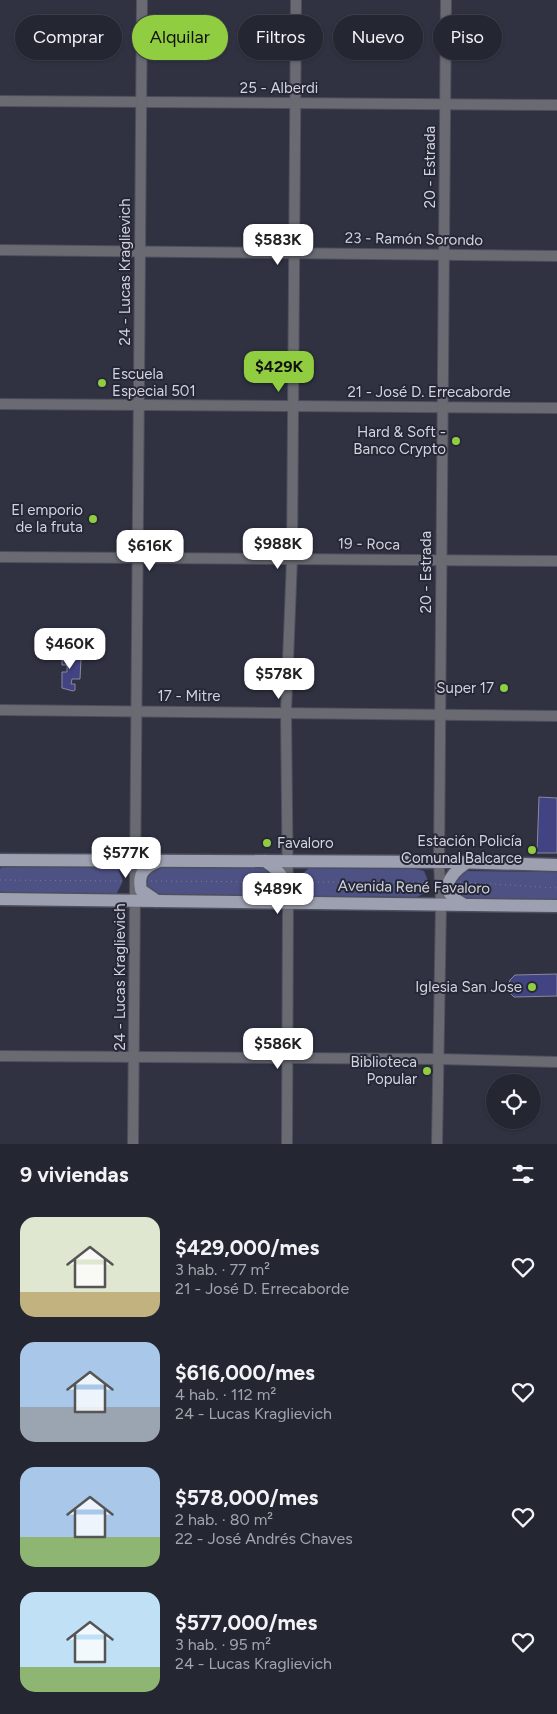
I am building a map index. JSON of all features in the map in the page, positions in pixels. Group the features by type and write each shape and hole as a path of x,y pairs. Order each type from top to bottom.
{"main road":[{"name":"Avenida René Favaloro","path":"0,860 439,862 557,865"},
{"path":"157,900 141,890 139,881 141,872 147,866 159,861"},
{"path":"265,861 281,873 284,882 282,891 276,897 266,902"},
{"path":"463,904 454,900 448,881 454,872 466,863"},
{"name":"Avenida René Favaloro","path":"0,899 557,906"}],"street":[{"name":"24 - Lucas Kraglievich","path":"133,1144 142,0"},
{"path":"287,1144 288,862 286,712 292,558 296,0"},
{"name":"20 - Estrada","path":"437,1144 441,904 439,862 446,0"},
{"name":"25 - Alberdi","path":"0,102 557,105"},
{"name":"23 - Ramón Sorondo","path":"0,250 557,256"},
{"name":"21 - José D. Errecaborde","path":"0,404 557,408"},
{"name":"19 - Roca","path":"0,557 138,556 557,561"},
{"name":"17 - Mitre","path":"0,710 557,716"},
{"path":"0,1056 438,1059 557,1062"}],"shaded area":[{"path":"3,866 111,867 118,869 123,881 117,893 111,896 4,894 0,891 0,869"},
{"path":"155,866 263,867 270,870 275,881 269,893 263,896 157,895 147,885 148,873"},
{"path":"309,868 416,869 424,871 429,883 423,894 417,897 310,896 300,886 301,875"},
{"path":"463,871 557,872 557,900 464,899 454,889 455,878"}],"building":[{"path":"62,651 73,651 73,659 81,659 80,679 72,679 71,684 75,684 75,690 73,691 62,688 62,672 67,672 67,665 62,665"},
{"path":"539,797 557,798 557,853 537,853"},
{"name":"Iglesia San Jose","path":"557,974 557,996 514,997 507,990 510,980 515,975"}],"place":[{"name":"Escuela Especial 501","path":"102,383"},
{"name":"Hard & Soft - Banco Crypto","path":"456,441"},
{"name":"El emporio de la fruta","path":"93,519"},
{"name":"Super 17","path":"504,688"},
{"name":"Favaloro","path":"267,843"},
{"name":"Estación Policía Comunal Balcarce","path":"532,850"},
{"name":"Iglesia San Jose","path":"532,987"},
{"name":"Biblioteca Popular","path":"427,1071"}]}
